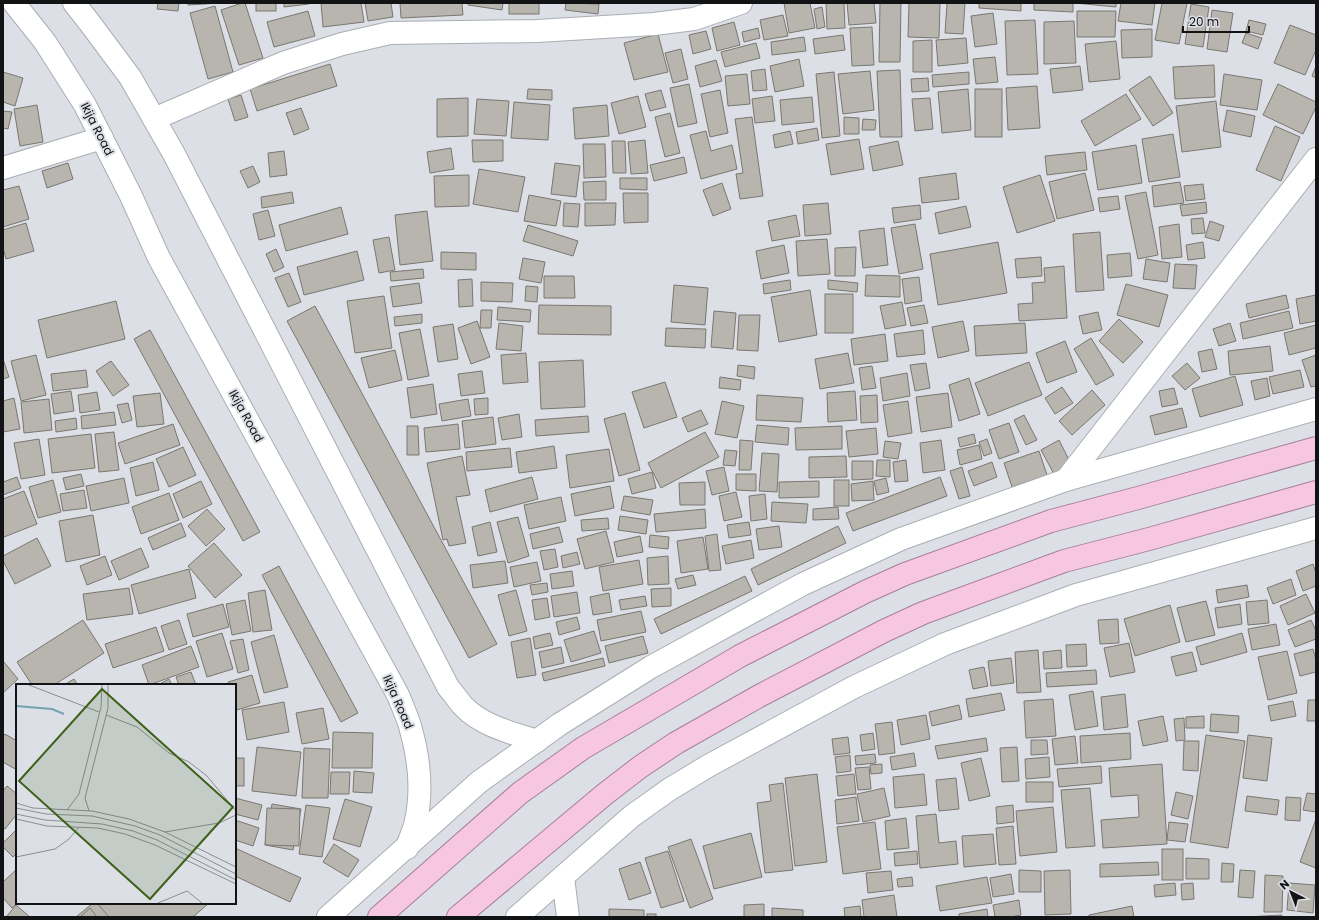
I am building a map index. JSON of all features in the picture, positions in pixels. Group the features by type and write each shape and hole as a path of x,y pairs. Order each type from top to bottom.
{"highway":[{"path":"379,917 520,793 583,748 740,656 865,592 912,572 1051,521 1316,448"},
{"path":"458,917 605,794 658,755 676,743 761,695 884,631 923,613 1064,561 1149,539 1316,492"}],"street":[{"name":"Ikija Road","path":"14,3 45,42 85,105 131,196 159,258 398,695 412,731 416,749 419,778 418,805 415,824 407,848"},
{"path":"74,3 130,77 174,154 448,686 464,707 483,721 537,741"},
{"path":"154,119 283,63 342,44 390,33 537,31 654,24 694,19 741,3"},
{"path":"3,168 102,138"},
{"path":"1066,480 1316,159"},
{"path":"328,917 407,848 479,782 560,724 651,667 803,584 901,539 1066,480 1316,409"},
{"path":"517,917 632,816 670,789 854,687 938,647 1076,595 1316,528"},
{"path":"563,876 568,917"}],"building":[{"path":"158,3 179,3 178,11 157,9"},
{"path":"188,3 221,3 188,5"},
{"path":"245,3 263,58 239,65 221,10"},
{"path":"256,3 276,3 276,11 256,11"},
{"path":"284,3 309,3 309,4 284,7"},
{"path":"321,3 361,3 364,22 323,27"},
{"path":"365,3 391,3 393,17 368,21"},
{"path":"400,3 462,3 463,15 401,18"},
{"path":"468,3 503,3 502,10 468,5"},
{"path":"509,3 539,3 539,14 509,14"},
{"path":"566,3 599,4 598,14 565,10"},
{"path":"784,3 810,3 815,28 789,33"},
{"path":"826,3 844,3 845,28 827,29"},
{"path":"847,3 874,3 876,23 849,25"},
{"path":"880,3 901,3 900,62 879,62"},
{"path":"909,3 940,3 939,38 908,37"},
{"path":"947,3 965,3 963,34 945,33"},
{"path":"979,3 1021,3 1021,11 979,8"},
{"path":"1034,3 1073,3 1073,12 1034,10"},
{"path":"1075,3 1116,3 1116,7"},
{"path":"1121,3 1155,3 1152,25 1118,21"},
{"path":"1162,3 1187,3 1179,44 1155,40"},
{"path":"1191,4 1209,7 1203,47 1185,44"},
{"path":"215,6 233,72 208,79 190,13"},
{"path":"822,7 825,27 817,29 814,9"},
{"path":"1212,10 1233,13 1227,52 1207,49"},
{"path":"308,11 315,36 274,47 267,22"},
{"path":"1077,11 1116,11 1115,37 1077,37"},
{"path":"993,13 997,44 975,47 971,16"},
{"path":"783,15 788,36 764,40 760,20"},
{"path":"1035,20 1038,74 1007,75 1005,21"},
{"path":"1249,20 1266,24 1263,35 1246,31"},
{"path":"1074,21 1076,63 1044,64 1044,22"},
{"path":"734,22 740,45 717,51 712,28"},
{"path":"1290,25 1316,35 1316,50 1305,75 1274,63"},
{"path":"872,27 874,65 852,66 850,28"},
{"path":"758,28 760,38 744,42 742,32"},
{"path":"1152,29 1152,57 1122,58 1121,30"},
{"path":"706,31 711,49 693,54 689,35"},
{"path":"1246,33 1262,38 1258,49 1242,43"},
{"path":"658,34 668,72 634,80 624,43"},
{"path":"843,35 845,50 815,54 813,39"},
{"path":"804,37 806,51 772,55 771,42"},
{"path":"966,38 968,63 938,66 936,40"},
{"path":"932,40 932,72 913,72 913,41"},
{"path":"1116,41 1120,79 1089,82 1085,44"},
{"path":"756,43 760,58 725,67 721,52"},
{"path":"681,49 688,79 673,83 665,53"},
{"path":"995,57 998,82 976,84 973,59"},
{"path":"799,59 804,86 775,92 770,66"},
{"path":"716,60 722,81 700,87 695,66"},
{"path":"330,64 337,86 257,111 250,89"},
{"path":"1214,65 1215,97 1175,99 1173,67"},
{"path":"1080,66 1083,90 1053,93 1050,69"},
{"path":"1316,66 1316,78 1312,76"},
{"path":"765,69 767,90 753,91 751,71"},
{"path":"900,70 902,137 880,137 877,71"},
{"path":"870,71 874,110 843,114 838,74"},
{"path":"3,72 23,78 15,106 3,102"},
{"path":"834,72 840,136 822,138 816,74"},
{"path":"969,72 969,84 933,87 932,75"},
{"path":"747,74 750,104 728,106 725,76"},
{"path":"1224,74 1262,80 1257,110 1220,105"},
{"path":"1150,76 1173,113 1153,126 1129,90"},
{"path":"928,78 929,91 912,92 911,79"},
{"path":"689,84 697,123 678,127 670,88"},
{"path":"1278,84 1316,102 1316,107 1303,134 1263,115"},
{"path":"1037,86 1040,128 1008,130 1006,88"},
{"path":"528,89 552,90 552,100 527,99"},
{"path":"968,89 971,130 942,133 938,92"},
{"path":"975,89 1002,89 1002,137 975,137"},
{"path":"661,90 666,107 650,111 645,94"},
{"path":"720,90 728,133 710,137 701,94"},
{"path":"1126,94 1141,119 1095,146 1081,121"},
{"path":"241,95 248,117 235,121 228,99"},
{"path":"638,96 646,127 619,134 611,103"},
{"path":"772,96 775,121 755,123 752,99"},
{"path":"812,97 814,122 782,125 780,100"},
{"path":"468,98 468,136 437,137 437,99"},
{"path":"930,98 933,129 915,131 912,99"},
{"path":"477,99 509,101 506,136 474,134"},
{"path":"1216,101 1221,147 1182,152 1176,106"},
{"path":"514,102 550,105 548,140 511,138"},
{"path":"37,105 43,142 20,146 14,109"},
{"path":"607,105 609,136 575,139 573,108"},
{"path":"301,108 309,129 294,135 286,113"},
{"path":"1227,110 1255,116 1251,137 1223,131"},
{"path":"3,111 12,112 8,129 3,128"},
{"path":"670,113 680,153 665,157 655,117"},
{"path":"752,117 763,196 740,199 736,174 743,173 735,119"},
{"path":"844,117 859,118 859,134 844,134"},
{"path":"863,119 876,120 875,130 862,130"},
{"path":"1275,126 1300,137 1281,181 1256,170"},
{"path":"817,128 819,140 798,144 796,132"},
{"path":"706,131 711,151 732,145 737,169 701,179 690,135"},
{"path":"790,131 793,144 775,148 773,135"},
{"path":"1173,134 1180,177 1149,182 1142,139"},
{"path":"859,139 864,169 831,175 826,144"},
{"path":"472,140 503,140 503,161 473,162"},
{"path":"645,140 648,173 631,174 628,142"},
{"path":"612,141 625,141 626,173 613,173"},
{"path":"898,141 903,165 873,171 869,147"},
{"path":"583,144 605,144 606,177 584,178"},
{"path":"1136,145 1142,183 1098,190 1092,152"},
{"path":"451,148 454,169 430,173 427,152"},
{"path":"284,151 287,175 270,177 268,153"},
{"path":"1085,152 1087,170 1047,175 1045,156"},
{"path":"684,157 687,173 654,181 650,165"},
{"path":"68,163 73,179 47,188 42,171"},
{"path":"555,163 580,166 576,197 551,194"},
{"path":"253,166 260,182 248,188 240,171"},
{"path":"479,169 525,177 518,212 473,204"},
{"path":"956,173 959,199 922,203 919,178"},
{"path":"1085,173 1094,210 1057,219 1049,182"},
{"path":"469,175 469,206 435,207 434,176"},
{"path":"1040,175 1055,221 1017,233 1003,187"},
{"path":"620,178 647,178 647,190 620,189"},
{"path":"606,181 606,200 584,200 583,182"},
{"path":"1180,182 1184,203 1154,207 1152,186"},
{"path":"722,183 731,209 713,216 703,190"},
{"path":"1203,184 1205,199 1186,201 1184,186"},
{"path":"19,186 29,219 3,227 3,190"},
{"path":"292,192 294,203 262,208 261,197"},
{"path":"1146,192 1158,255 1138,259 1125,196"},
{"path":"623,193 648,193 648,222 624,223"},
{"path":"529,195 561,201 556,226 524,221"},
{"path":"1118,196 1120,209 1100,212 1098,198"},
{"path":"1206,202 1207,213 1182,216 1180,205"},
{"path":"564,203 580,204 578,227 563,226"},
{"path":"585,203 616,203 615,225 585,226"},
{"path":"828,203 831,234 805,236 803,205"},
{"path":"920,205 921,219 894,223 892,208"},
{"path":"966,206 971,227 939,234 935,213"},
{"path":"341,207 348,234 286,251 279,225"},
{"path":"268,210 275,236 259,240 253,214"},
{"path":"427,211 433,261 400,265 395,215"},
{"path":"796,215 800,236 772,241 768,221"},
{"path":"1203,218 1205,233 1192,234 1191,219"},
{"path":"1210,221 1224,226 1219,241 1205,237"},
{"path":"26,223 34,251 6,259 3,248 3,230"},
{"path":"915,224 923,269 899,274 891,228"},
{"path":"1179,224 1182,257 1162,259 1159,227"},
{"path":"528,225 578,241 573,256 523,241"},
{"path":"884,228 888,265 863,268 859,231"},
{"path":"1100,232 1104,290 1076,292 1073,234"},
{"path":"389,237 395,270 379,273 373,240"},
{"path":"827,239 830,274 798,276 796,241"},
{"path":"998,242 1007,293 938,305 930,254"},
{"path":"1203,242 1205,258 1188,260 1186,245"},
{"path":"784,245 789,273 761,279 756,251"},
{"path":"856,247 855,276 835,276 835,248"},
{"path":"276,249 284,267 274,272 266,254"},
{"path":"357,251 364,280 304,295 297,267"},
{"path":"441,252 476,253 476,270 441,269"},
{"path":"1130,253 1132,276 1108,278 1107,255"},
{"path":"1041,257 1042,276 1017,278 1015,259"},
{"path":"523,258 545,262 541,283 519,279"},
{"path":"1146,259 1170,263 1167,282 1143,279"},
{"path":"1175,264 1197,265 1195,289 1173,288"},
{"path":"1064,266 1067,318 1019,321 1018,304 1033,303 1032,283 1045,282 1044,268"},
{"path":"423,269 424,278 391,281 390,272"},
{"path":"289,273 301,302 288,307 275,278"},
{"path":"866,275 900,276 900,297 865,296"},
{"path":"544,276 574,276 575,298 544,298"},
{"path":"919,277 922,301 905,304 902,279"},
{"path":"472,279 473,306 459,307 458,280"},
{"path":"790,280 791,290 764,294 763,284"},
{"path":"828,280 858,283 857,292 828,289"},
{"path":"481,282 513,283 512,302 481,301"},
{"path":"419,283 422,303 393,307 390,287"},
{"path":"1126,284 1168,295 1159,327 1117,315"},
{"path":"674,285 708,288 705,325 671,322"},
{"path":"526,286 538,287 537,302 525,301"},
{"path":"810,290 817,335 779,342 771,297"},
{"path":"825,294 853,294 853,333 825,333"},
{"path":"1286,295 1289,308 1249,318 1246,304"},
{"path":"1316,295 1316,321 1300,324 1296,299"},
{"path":"384,296 392,348 355,353 347,301"},
{"path":"116,301 125,339 47,358 38,320"},
{"path":"902,302 906,325 885,329 880,306"},
{"path":"539,305 611,306 611,335 538,334"},
{"path":"924,305 928,323 911,326 907,308"},
{"path":"315,306 497,644 469,658 287,321"},
{"path":"498,307 531,310 530,322 497,320"},
{"path":"481,310 492,310 491,328 480,328"},
{"path":"714,311 736,313 733,349 711,347"},
{"path":"1289,311 1293,328 1243,339 1240,323"},
{"path":"1098,312 1102,330 1083,334 1079,316"},
{"path":"422,314 422,323 395,326 394,317"},
{"path":"739,315 760,315 758,351 737,350"},
{"path":"1119,319 1143,342 1123,363 1099,341"},
{"path":"477,321 490,357 471,364 458,328"},
{"path":"963,321 969,351 938,358 932,327"},
{"path":"499,323 523,326 521,351 496,349"},
{"path":"1025,323 1027,353 976,356 974,326"},
{"path":"1230,323 1236,341 1219,346 1213,329"},
{"path":"453,324 458,359 438,362 433,327"},
{"path":"1316,325 1316,348 1289,355 1284,333"},
{"path":"666,328 706,329 705,348 665,346"},
{"path":"420,329 429,376 408,380 399,333"},
{"path":"150,330 260,532 243,541 134,339"},
{"path":"923,330 925,354 897,357 894,334"},
{"path":"885,334 888,361 854,365 851,339"},
{"path":"1091,338 1114,375 1096,385 1074,349"},
{"path":"1065,341 1077,372 1047,383 1036,353"},
{"path":"1270,346 1273,371 1230,375 1228,351"},
{"path":"1212,349 1217,369 1202,372 1198,352"},
{"path":"395,350 402,380 369,388 361,358"},
{"path":"526,353 528,382 503,384 501,355"},
{"path":"848,353 854,383 820,389 815,359"},
{"path":"36,355 46,395 21,401 11,361"},
{"path":"1316,355 1316,386 1311,387 1302,360"},
{"path":"3,359 9,377 3,379"},
{"path":"583,360 585,407 541,409 539,362"},
{"path":"111,361 129,385 113,396 96,371"},
{"path":"1029,362 1042,395 988,416 975,383"},
{"path":"926,363 930,388 915,391 910,365"},
{"path":"1187,363 1200,378 1185,390 1172,376"},
{"path":"738,365 755,367 754,379 737,376"},
{"path":"872,366 876,388 862,390 859,368"},
{"path":"86,370 88,387 53,391 51,374"},
{"path":"1300,370 1304,387 1273,394 1269,377"},
{"path":"482,371 485,393 461,396 458,374"},
{"path":"907,373 910,396 883,401 880,378"},
{"path":"1235,376 1243,405 1200,417 1192,389"},
{"path":"720,377 741,380 740,390 719,388"},
{"path":"969,378 980,414 959,421 949,385"},
{"path":"1267,378 1270,396 1255,400 1251,381"},
{"path":"665,382 677,417 644,428 632,392"},
{"path":"433,384 437,414 411,418 407,388"},
{"path":"1062,387 1073,403 1055,414 1045,398"},
{"path":"1174,388 1178,404 1162,407 1159,391"},
{"path":"1092,390 1105,405 1072,435 1059,421"},
{"path":"71,391 74,411 54,414 51,394"},
{"path":"855,391 857,420 828,422 827,393"},
{"path":"97,392 100,410 80,413 78,395"},
{"path":"160,393 164,424 137,427 133,396"},
{"path":"948,393 952,427 921,432 916,397"},
{"path":"757,395 803,398 801,422 756,420"},
{"path":"877,395 878,422 861,423 860,396"},
{"path":"14,398 20,429 3,432 3,401"},
{"path":"488,398 488,414 475,415 474,399"},
{"path":"49,399 52,430 24,433 21,402"},
{"path":"468,399 471,416 442,421 439,404"},
{"path":"722,401 744,406 737,438 715,434"},
{"path":"908,401 912,433 888,437 883,405"},
{"path":"128,403 132,420 122,423 117,405"},
{"path":"1182,408 1187,427 1155,435 1150,416"},
{"path":"701,410 708,424 688,432 682,418"},
{"path":"114,412 116,425 82,429 81,416"},
{"path":"625,413 640,470 619,476 604,419"},
{"path":"519,414 522,437 502,440 498,418"},
{"path":"1024,415 1037,440 1026,445 1014,420"},
{"path":"588,416 589,432 536,436 535,420"},
{"path":"493,417 496,444 465,448 462,421"},
{"path":"76,418 77,429 56,432 55,421"},
{"path":"1009,423 1019,452 999,459 989,430"},
{"path":"173,424 180,445 125,464 118,443"},
{"path":"458,424 460,449 426,452 424,428"},
{"path":"757,425 789,428 788,445 755,442"},
{"path":"407,426 418,426 419,455 407,455"},
{"path":"842,426 842,449 796,450 795,428"},
{"path":"876,428 878,454 849,457 846,431"},
{"path":"114,432 119,470 99,472 95,434"},
{"path":"705,432 719,457 661,488 648,463"},
{"path":"91,434 95,468 52,473 48,439"},
{"path":"974,434 976,443 960,447 958,438"},
{"path":"39,439 45,475 21,479 14,443"},
{"path":"987,439 992,453 984,456 979,442"},
{"path":"740,440 753,441 751,470 739,470"},
{"path":"941,440 945,470 923,473 920,443"},
{"path":"1059,440 1071,464 1054,474 1041,450"},
{"path":"885,441 901,443 898,459 883,457"},
{"path":"979,445 982,459 960,465 957,450"},
{"path":"554,446 557,468 519,473 516,452"},
{"path":"183,447 196,475 169,487 156,459"},
{"path":"510,448 512,467 467,471 466,452"},
{"path":"609,449 614,481 570,488 566,455"},
{"path":"725,450 737,451 735,466 723,465"},
{"path":"1039,451 1047,475 1012,487 1004,463"},
{"path":"762,453 779,454 777,492 759,491"},
{"path":"462,456 470,495 456,497 466,543 449,546 447,539 443,540 427,463"},
{"path":"846,456 847,477 809,478 809,457"},
{"path":"877,460 890,460 890,477 876,476"},
{"path":"906,460 908,481 895,482 893,462"},
{"path":"852,461 873,461 873,479 852,480"},
{"path":"153,462 159,490 136,496 130,468"},
{"path":"992,462 997,477 974,486 968,471"},
{"path":"724,467 729,491 712,495 706,471"},
{"path":"962,467 970,496 959,499 950,471"},
{"path":"652,472 656,488 632,494 628,479"},
{"path":"81,474 84,486 66,490 63,478"},
{"path":"736,474 756,474 756,491 736,490"},
{"path":"17,477 21,488 3,495 3,482"},
{"path":"532,477 538,499 490,512 485,490"},
{"path":"940,477 947,496 853,531 846,513"},
{"path":"124,478 129,503 91,511 86,486"},
{"path":"886,478 889,492 877,495 874,481"},
{"path":"53,480 61,512 38,518 29,487"},
{"path":"834,480 849,480 849,506 834,506"},
{"path":"201,481 212,504 183,518 173,494"},
{"path":"819,481 819,497 779,498 779,482"},
{"path":"873,481 874,500 852,501 851,484"},
{"path":"705,482 705,505 680,505 679,483"},
{"path":"610,486 614,508 575,516 571,494"},
{"path":"84,490 87,508 63,511 60,494"},
{"path":"24,491 37,524 4,537 3,499"},
{"path":"736,492 742,517 724,521 719,496"},
{"path":"169,493 179,520 141,534 132,507"},
{"path":"765,494 767,519 751,521 749,496"},
{"path":"624,496 653,500 650,515 621,510"},
{"path":"561,497 566,521 529,529 524,505"},
{"path":"772,502 808,504 806,523 771,521"},
{"path":"838,507 839,519 813,520 813,509"},
{"path":"207,509 225,529 206,546 188,526"},
{"path":"705,509 706,528 656,532 654,514"},
{"path":"93,515 100,555 66,562 59,521"},
{"path":"620,516 648,520 646,534 618,530"},
{"path":"518,517 529,556 508,563 497,522"},
{"path":"608,518 609,529 582,531 581,520"},
{"path":"490,522 497,552 478,556 472,527"},
{"path":"749,522 751,535 729,538 727,525"},
{"path":"181,523 186,536 153,550 148,538"},
{"path":"779,526 782,547 759,550 756,529"},
{"path":"838,526 846,543 758,585 751,569"},
{"path":"559,527 563,542 533,549 530,534"},
{"path":"606,531 614,562 585,569 577,539"},
{"path":"717,534 721,570 709,571 705,536"},
{"path":"650,535 669,537 668,549 649,547"},
{"path":"640,536 643,552 617,557 614,542"},
{"path":"703,537 708,569 681,573 677,541"},
{"path":"37,538 51,566 15,584 3,561 3,556"},
{"path":"751,540 754,558 726,564 722,546"},
{"path":"214,543 242,575 215,598 188,566"},
{"path":"141,548 149,567 119,580 111,561"},
{"path":"555,549 558,567 544,570 540,551"},
{"path":"577,552 580,564 563,568 561,556"},
{"path":"105,556 112,575 87,585 80,566"},
{"path":"668,556 669,584 648,585 647,558"},
{"path":"639,560 643,584 603,591 599,567"},
{"path":"505,561 508,583 473,588 470,565"},
{"path":"537,562 541,581 514,587 510,567"},
{"path":"1313,564 1316,573 1316,586 1303,591 1296,571"},
{"path":"279,566 358,713 341,722 262,575"},
{"path":"189,569 196,598 139,614 131,585"},
{"path":"572,571 574,586 552,589 550,574"},
{"path":"693,575 696,585 678,589 675,579"},
{"path":"745,576 752,591 661,634 654,619"},
{"path":"1291,579 1296,595 1273,604 1267,588"},
{"path":"547,583 548,592 532,595 530,585"},
{"path":"1247,585 1249,597 1218,603 1216,590"},
{"path":"129,588 133,614 87,620 83,594"},
{"path":"671,588 671,606 652,607 651,589"},
{"path":"265,590 272,630 253,632 248,593"},
{"path":"516,590 527,631 509,636 498,595"},
{"path":"577,592 580,613 554,617 551,596"},
{"path":"609,593 612,612 593,615 590,597"},
{"path":"1306,594 1315,613 1288,625 1280,606"},
{"path":"645,596 647,606 621,610 619,600"},
{"path":"547,598 550,617 535,620 532,600"},
{"path":"245,600 251,631 232,635 226,604"},
{"path":"1267,600 1269,623 1248,625 1246,602"},
{"path":"1206,601 1215,635 1186,642 1177,608"},
{"path":"223,604 229,627 193,637 187,614"},
{"path":"1240,604 1242,624 1218,628 1215,608"},
{"path":"1170,605 1180,642 1135,656 1124,619"},
{"path":"641,611 646,632 601,641 597,620"},
{"path":"577,617 580,629 559,635 556,622"},
{"path":"1118,619 1119,643 1100,644 1098,620"},
{"path":"83,620 104,653 56,684 31,684 17,662"},
{"path":"179,620 187,644 169,650 161,626"},
{"path":"1311,620 1316,631 1316,639 1295,647 1288,630"},
{"path":"1276,624 1280,645 1252,650 1248,629"},
{"path":"156,627 164,651 113,668 105,644"},
{"path":"594,631 601,653 571,662 564,640"},
{"path":"222,633 233,669 207,677 196,641"},
{"path":"550,633 553,645 535,649 533,637"},
{"path":"1242,633 1247,652 1201,665 1196,647"},
{"path":"274,635 288,687 264,693 251,642"},
{"path":"643,636 648,653 609,663 605,646"},
{"path":"530,638 536,675 517,678 511,642"},
{"path":"243,639 249,670 238,673 230,641"},
{"path":"1129,643 1135,672 1110,677 1104,648"},
{"path":"1086,644 1087,666 1067,667 1066,645"},
{"path":"191,646 199,667 149,684 142,665"},
{"path":"561,647 564,663 542,668 539,652"},
{"path":"1313,649 1316,660 1316,672 1300,676 1294,654"},
{"path":"1038,650 1041,692 1017,693 1015,652"},
{"path":"1061,650 1062,668 1044,669 1043,652"},
{"path":"1287,651 1297,693 1268,700 1258,657"},
{"path":"1192,652 1197,671 1176,676 1171,657"},
{"path":"603,658 605,666 544,681 542,673"},
{"path":"1011,658 1014,683 991,686 988,661"},
{"path":"3,661 18,679 3,693"},
{"path":"984,667 988,686 973,689 969,670"},
{"path":"1096,670 1097,684 1047,687 1046,673"},
{"path":"191,672 196,684 179,684 176,677"},
{"path":"252,675 260,703 237,710 236,684 229,684 228,682"},
{"path":"74,679 77,684 66,684"},
{"path":"169,679 172,684 160,684"},
{"path":"1093,691 1098,726 1075,730 1069,695"},
{"path":"1001,693 1005,710 969,717 966,699"},
{"path":"1125,694 1128,727 1104,730 1101,697"},
{"path":"1053,699 1056,736 1026,738 1024,701"},
{"path":"1308,700 1316,700 1316,721 1307,721"},
{"path":"1293,701 1296,716 1271,721 1268,706"},
{"path":"284,702 289,732 247,740 242,710"},
{"path":"959,705 962,719 932,726 929,712"},
{"path":"323,708 329,739 302,744 296,713"},
{"path":"1211,714 1239,716 1238,733 1210,731"},
{"path":"926,715 930,739 901,745 897,720"},
{"path":"1163,716 1168,741 1143,746 1138,721"},
{"path":"1204,716 1204,728 1186,728 1186,717"},
{"path":"1184,718 1185,740 1176,741 1174,719"},
{"path":"892,722 895,753 879,755 875,724"},
{"path":"333,732 373,733 372,768 332,768"},
{"path":"873,733 875,749 862,751 860,735"},
{"path":"1130,733 1131,759 1081,763 1080,736"},
{"path":"5,734 16,740 16,769 3,762 3,737"},
{"path":"1206,735 1245,741 1228,848 1190,842"},
{"path":"1248,735 1272,738 1267,781 1243,778"},
{"path":"1075,736 1078,763 1055,765 1052,739"},
{"path":"848,737 850,753 834,755 832,739"},
{"path":"986,738 988,751 938,759 935,746"},
{"path":"1031,740 1047,740 1048,754 1031,755"},
{"path":"1184,741 1199,741 1198,771 1183,770"},
{"path":"257,747 301,752 296,796 252,791"},
{"path":"1017,747 1019,781 1002,782 1000,748"},
{"path":"304,748 330,749 328,798 302,798"},
{"path":"914,753 916,766 892,770 890,757"},
{"path":"875,754 876,763 856,765 855,756"},
{"path":"850,755 851,771 837,773 835,757"},
{"path":"1049,757 1050,777 1026,779 1025,759"},
{"path":"236,758 244,758 244,786 236,786"},
{"path":"981,758 990,796 969,801 961,763"},
{"path":"882,764 882,773 871,774 870,765"},
{"path":"1162,764 1167,844 1103,848 1101,820 1139,817 1138,795 1111,797 1109,768"},
{"path":"1101,766 1102,783 1059,787 1057,769"},
{"path":"869,767 871,789 858,790 855,768"},
{"path":"354,771 374,773 372,793 353,792"},
{"path":"331,772 350,772 349,794 330,794"},
{"path":"817,774 827,862 795,866 785,778"},
{"path":"854,774 856,794 838,796 836,776"},
{"path":"924,774 927,805 895,808 893,777"},
{"path":"956,778 959,809 939,811 936,780"},
{"path":"1026,782 1053,782 1053,802 1026,802"},
{"path":"783,783 793,870 765,873 757,803 771,801 769,785"},
{"path":"7,786 16,793 16,815 5,829 3,828 3,791"},
{"path":"884,788 890,816 863,822 857,794"},
{"path":"1090,788 1095,846 1066,848 1061,790"},
{"path":"1176,792 1193,796 1188,819 1171,815"},
{"path":"1307,793 1316,794 1316,812 1303,810"},
{"path":"1247,796 1279,800 1277,815 1245,811"},
{"path":"856,797 859,821 837,824 835,800"},
{"path":"1286,797 1301,798 1300,821 1285,820"},
{"path":"236,798 262,805 258,820 236,814"},
{"path":"345,799 372,807 360,847 333,839"},
{"path":"272,804 301,809 293,850 265,845"},
{"path":"306,805 330,808 322,857 299,854"},
{"path":"1013,805 1014,822 997,824 996,807"},
{"path":"1053,807 1057,852 1020,856 1016,811"},
{"path":"267,808 300,809 299,846 265,845"},
{"path":"936,814 939,843 956,841 958,864 920,868 916,816"},
{"path":"906,818 909,848 887,850 885,821"},
{"path":"1316,819 1316,868 1300,862"},
{"path":"236,820 259,828 253,846 236,840"},
{"path":"875,822 881,869 843,874 837,827"},
{"path":"1169,822 1188,824 1185,842 1167,840"},
{"path":"1013,826 1016,864 999,865 996,828"},
{"path":"16,830 16,854 13,857 3,847 3,843"},
{"path":"751,833 762,877 714,889 703,846"},
{"path":"993,834 996,864 964,867 962,836"},
{"path":"691,839 713,899 690,908 668,847"},
{"path":"334,844 359,860 348,877 323,862"},
{"path":"236,848 301,878 290,902 236,876"},
{"path":"1162,849 1183,849 1183,880 1162,880"},
{"path":"668,851 684,901 661,908 645,858"},
{"path":"917,851 918,864 895,866 894,853"},
{"path":"1186,858 1209,859 1209,879 1186,879"},
{"path":"640,862 651,893 629,900 619,869"},
{"path":"1158,862 1159,875 1100,877 1100,864"},
{"path":"1222,863 1234,864 1233,882 1221,882"},
{"path":"16,870 17,904 12,908 3,898 3,882"},
{"path":"1019,870 1041,871 1041,892 1019,892"},
{"path":"1070,870 1071,914 1045,915 1044,871"},
{"path":"1240,870 1255,871 1253,898 1238,897"},
{"path":"891,871 893,890 868,893 866,873"},
{"path":"1011,874 1014,894 993,897 990,878"},
{"path":"1265,875 1283,876 1282,912 1264,912"},
{"path":"912,877 913,886 898,887 897,879"},
{"path":"987,877 992,903 940,911 936,886"},
{"path":"1175,883 1176,895 1155,897 1154,885"},
{"path":"1193,883 1194,899 1182,900 1181,884"},
{"path":"1289,883 1315,885 1313,913 1287,910"},
{"path":"894,895 897,917 864,917 862,900"},
{"path":"1019,900 1021,915 1011,917 995,917 993,905"},
{"path":"92,904 197,904 181,917 76,917"},
{"path":"98,904 208,904 193,917 109,917"},
{"path":"764,904 764,917 744,917 744,905"},
{"path":"16,905 30,917 6,917"},
{"path":"860,906 861,917 845,917 844,908"},
{"path":"1132,906 1134,917 1089,917 1089,915"},
{"path":"90,908 97,917 80,917"},
{"path":"772,908 803,910 803,917 772,917"},
{"path":"609,909 644,910 644,917 609,917"},
{"path":"987,909 988,917 959,917 959,914"},
{"path":"647,914 656,914 656,917 647,917"},
{"path":"1282,915 1282,917 1245,917"}]}
